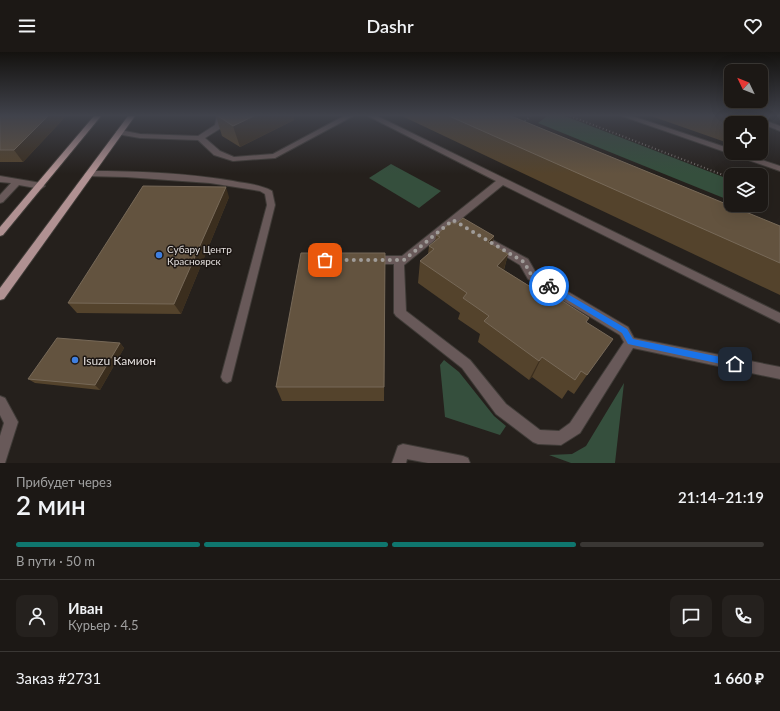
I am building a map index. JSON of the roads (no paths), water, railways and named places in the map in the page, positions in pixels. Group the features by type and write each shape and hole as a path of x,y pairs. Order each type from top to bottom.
{"main road":[{"path":"0,233 82,135"},
{"path":"0,296 118,135"}],"lane":[{"path":"136,135 200,138 204,135"},
{"path":"200,138 217,153 233,159 275,156 314,135"},
{"path":"410,135 780,318"},
{"path":"680,135 724,150"},
{"path":"753,160 780,169"},
{"path":"89,174 126,174 210,180 262,189 269,193 271,205 227,377"},
{"path":"0,180 41,186"},
{"path":"502,181 399,264 400,313 466,364 501,409 538,437 561,438 575,428 630,342"},
{"path":"0,200 17,182"},
{"path":"453,220 524,262 532,276 624,331 630,342 780,373"},
{"path":"364,260 404,260"},
{"path":"0,402 11,422 0,459"},
{"path":"399,463 403,451 463,463"}],"place":[{"name":"Субару Центр Красноярск","path":"159,255"},
{"name":"Isuzu Камион","path":"75,360"}]}
